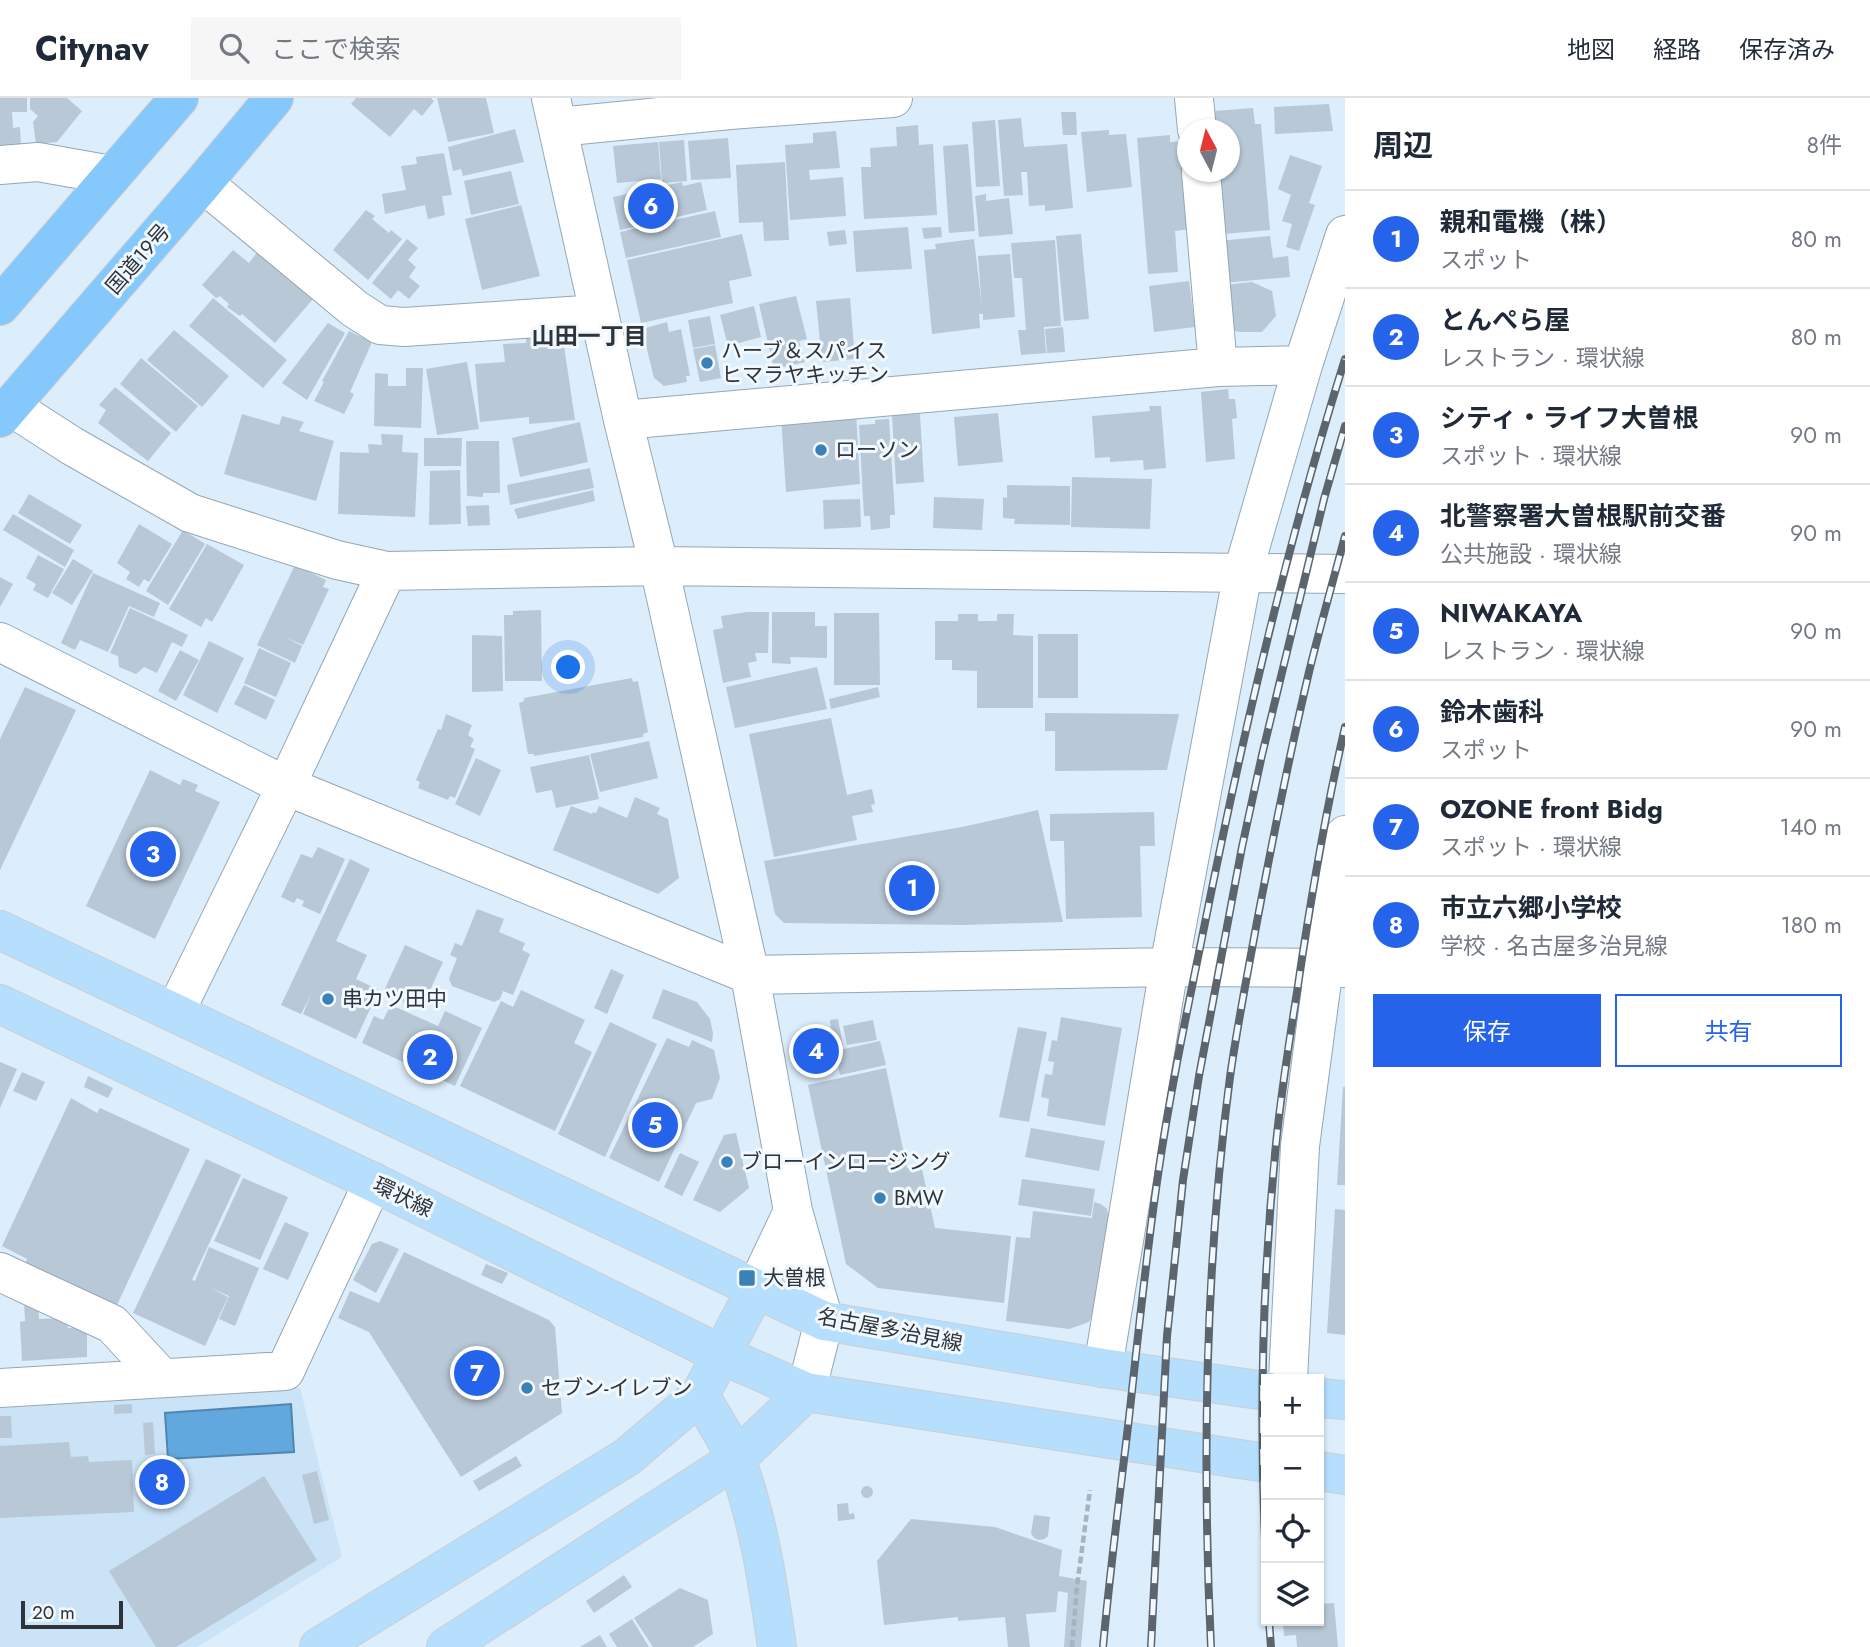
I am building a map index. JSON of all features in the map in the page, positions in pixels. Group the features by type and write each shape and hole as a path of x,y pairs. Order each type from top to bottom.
{"highway":[{"path":"0,306 179,98"},
{"name":"国道19号","path":"5,412 274,98"}],"main road":[{"path":"0,930 756,1289 700,1395 627,1457 319,1647"},
{"name":"環状線","path":"0,1003 373,1182 722,1355 806,1392"},
{"name":"名古屋多治見線","path":"756,1289 824,1321 1103,1368 1261,1390"},
{"path":"446,1647 736,1459 806,1392 1261,1462"},
{"path":"700,1395 736,1459 754,1514 766,1566 777,1647"},
{"path":"1324,1398 1345,1400"},
{"path":"1324,1472 1345,1475"}],"street":[{"path":"806,1392 824,1321 793,1211 750,975 554,113 893,98"},
{"path":"1194,98 1196,119"},
{"path":"0,165 38,162 111,175"},
{"path":"1202,182 1218,366"},
{"path":"203,183 355,309 380,326 404,327 599,314"},
{"path":"1103,1368 1169,967 1243,572 1303,365 1345,236"},
{"path":"623,421 1218,366 1303,365"},
{"path":"5,412 72,446 190,513 337,559 387,571 659,566 1345,574"},
{"path":"176,1012 387,571"},
{"path":"0,642 286,786 750,975 1169,967 1334,968"},
{"path":"1288,1374 1300,1146 1334,968 1334,891 1345,835"},
{"path":"0,1388 285,1371 373,1182"},
{"path":"756,1289 793,1211"},
{"path":"0,1272 112,1324 162,1378"}],"path":[{"path":"1072,1647 1090,1490"}],"shaded area":[{"path":"300,1388 342,1557 197,1647 0,1647 0,1408"}],"water":[{"path":"291,1404 294,1452 168,1459 165,1413"}],"building":[{"path":"0,98 27,98 27,112 12,112 13,128 20,127 21,146 0,147"},
{"path":"30,98 67,98 82,111 57,142 36,144 33,122 38,116 30,109"},
{"path":"356,98 431,98 434,101 422,116 414,109 390,137 351,104"},
{"path":"437,98 486,98 494,133 448,142"},
{"path":"1329,104 1333,131 1275,134 1274,107"},
{"path":"1253,108 1255,124 1261,124 1270,230 1223,234 1220,182 1240,182 1240,119 1215,119 1214,111"},
{"path":"1061,112 1076,112 1077,135 1063,135"},
{"path":"1021,118 1024,147 1067,144 1073,208 1045,211 1045,205 1029,206 1027,172 1021,172 1023,195 1004,196 998,120"},
{"path":"995,120 1000,186 976,187 972,122"},
{"path":"918,125 919,145 933,144 937,215 864,219 861,167 871,167 870,148 897,146 896,127"},
{"path":"515,129 524,162 463,176 461,169 453,171 448,147"},
{"path":"1109,130 1109,135 1126,134 1132,187 1087,192 1081,132"},
{"path":"836,131 840,168 809,170 810,180 843,177 846,216 790,220 785,145 813,143 813,133"},
{"path":"1170,135 1170,142 1177,141 1177,182 1187,182 1191,229 1175,231 1178,272 1148,274 1137,138"},
{"path":"728,138 731,178 691,180 688,141"},
{"path":"684,140 687,181 662,183 659,142"},
{"path":"658,142 661,179 617,183 613,146"},
{"path":"968,144 975,231 949,233 943,146"},
{"path":"444,153 452,195 442,196 445,215 428,219 425,205 385,214 382,194 406,190 401,166 417,164 416,157"},
{"path":"1290,155 1322,166 1309,203 1315,205 1299,251 1286,247 1292,224 1282,221 1291,195 1278,189"},
{"path":"785,162 789,240 764,241 763,222 739,223 736,165"},
{"path":"511,171 519,204 471,215 464,181"},
{"path":"682,182 683,186 701,182 707,210 620,230 613,197"},
{"path":"986,194 986,201 1009,198 1013,234 979,237 975,196"},
{"path":"521,205 540,276 482,290 465,219"},
{"path":"366,210 375,216 372,219 389,233 391,230 402,239 368,280 333,250"},
{"path":"715,211 721,237 626,258 620,232"},
{"path":"908,227 912,269 856,272 853,231"},
{"path":"941,227 942,237 924,239 922,228"},
{"path":"845,230 847,244 829,246 827,232"},
{"path":"742,234 752,276 729,281 733,303 641,323 627,260"},
{"path":"1081,234 1089,319 1064,321 1056,236"},
{"path":"1270,236 1273,258 1288,256 1290,277 1223,283 1219,241"},
{"path":"407,239 418,248 408,260 416,267 409,277 420,286 409,299 398,290 391,299 372,283"},
{"path":"974,239 982,308 978,256 1010,254 1015,317 983,320 983,314 979,314 980,328 932,334 924,250 936,249 935,244"},
{"path":"1055,240 1061,326 1044,327 1046,353 1021,355 1018,330 1026,330 1022,278 1014,278 1011,243"},
{"path":"233,250 249,263 258,251 313,299 275,343 242,314 240,316 227,307 229,304 220,296 216,298 202,285"},
{"path":"1189,281 1195,327 1154,332 1149,286"},
{"path":"1252,282 1272,291 1276,316 1262,332 1229,329 1224,285"},
{"path":"796,296 807,339 799,341 805,362 774,369 759,304"},
{"path":"213,298 287,360 263,388 189,326"},
{"path":"850,298 855,359 822,362 816,301"},
{"path":"754,306 761,337 728,346 720,315"},
{"path":"710,316 715,344 693,348 688,320"},
{"path":"667,322 669,332 681,329 690,376 686,376 687,382 664,386 654,378 642,329"},
{"path":"328,323 345,333 307,400 282,383"},
{"path":"1063,327 1065,352 1047,353 1045,329"},
{"path":"174,330 229,376 202,407 147,360"},
{"path":"349,331 372,342 350,392 354,394 344,414 314,401"},
{"path":"548,335 564,346 575,420 529,424 529,417 480,422 475,364 505,362 503,344 526,343 526,336"},
{"name":"ハーブ＆スパイス ヒマラヤキッチン","path":"715,345 721,378 700,382 693,349"},
{"path":"141,358 198,406 176,432 120,384"},
{"path":"467,362 479,429 437,435 426,369"},
{"path":"406,368 423,368 421,428 374,426 375,373 388,374 388,386 406,386"},
{"path":"115,387 171,433 148,461 98,423 106,410 99,405"},
{"path":"1228,389 1229,399 1235,399 1237,418 1232,419 1235,459 1206,462 1201,392"},
{"path":"1149,406 1161,406 1166,468 1144,470 1143,460 1110,462 1110,457 1095,458 1092,416 1150,411"},
{"name":"ローソン","path":"856,411 860,484 786,492 781,417"},
{"path":"998,413 1003,462 958,466 954,417"},
{"path":"242,414 279,425 282,416 304,422 299,431 334,441 316,501 224,474"},
{"path":"920,414 924,482 896,484 892,415"},
{"path":"889,419 895,515 890,515 890,528 871,530 870,516 864,516 859,425 875,424 875,420"},
{"path":"580,422 588,462 520,477 512,438"},
{"path":"381,434 403,435 402,452 418,453 415,517 338,514 340,452 369,453 368,444 382,445"},
{"path":"424,438 462,438 461,466 424,466"},
{"path":"466,441 499,441 500,493 483,493 483,497 467,496"},
{"path":"590,468 594,488 510,505 507,485"},
{"path":"460,470 461,524 429,525 430,471"},
{"path":"1072,477 1152,479 1150,529 1071,527"},
{"path":"1007,485 1070,486 1070,525 1014,524 1015,519 1003,518 1003,497 1007,498"},
{"path":"593,490 595,501 518,519 514,509"},
{"path":"29,494 82,525 70,544 18,513"},
{"path":"934,497 984,499 982,530 933,528"},
{"path":"860,499 861,527 824,529 823,500"},
{"path":"489,505 490,525 468,526 466,506"},
{"path":"13,514 74,550 65,567 3,530"},
{"path":"139,524 172,544 149,582 144,579 139,587 126,579 130,572 117,563"},
{"path":"183,530 205,544 168,605 146,591"},
{"path":"207,544 244,565 212,622 206,618 201,627 169,609"},
{"path":"38,555 64,569 48,598 33,590 36,584 26,578"},
{"path":"73,559 93,571 72,605 52,593"},
{"path":"295,565 326,580 323,587 329,589 303,645 285,637 302,646 295,663 257,645"},
{"path":"93,573 160,603 154,617 129,606 108,652 80,640 75,650 61,643"},
{"path":"0,577 13,584 0,607"},
{"path":"130,608 188,635 182,647 172,642 157,673 144,667 136,674 119,667 118,656 110,653"},
{"path":"541,610 542,681 505,681 504,615 513,615 513,611"},
{"path":"769,612 768,653 755,653 757,661 748,663 751,677 723,683 713,630 723,628 721,616"},
{"path":"772,612 815,612 815,626 827,626 827,658 790,657 791,664 772,663"},
{"path":"834,613 879,613 880,685 834,685"},
{"path":"958,614 978,614 978,621 997,621 997,614 1014,614 1013,635 1033,636 1033,708 977,708 977,671 952,670 952,660 935,660 935,621 958,621"},
{"path":"1038,634 1078,634 1078,698 1038,698"},
{"path":"472,635 502,636 503,691 472,692"},
{"path":"209,641 244,658 217,713 183,695"},
{"path":"259,648 291,663 276,697 244,683"},
{"path":"180,650 199,660 176,701 158,691"},
{"path":"817,667 827,709 735,728 726,687"},
{"path":"632,678 633,682 638,681 648,732 643,734 643,737 534,756 528,754 519,703 524,701 524,698"},
{"path":"244,685 275,700 266,720 234,704"},
{"path":"25,687 76,710 0,870 0,739"},
{"path":"878,687 880,697 831,709 829,699"},
{"path":"1045,713 1179,714 1167,770 1055,771 1055,731 1045,731"},
{"path":"446,714 472,725 468,735 474,739 470,747 475,749 455,798 450,796 448,800 418,788 420,782 416,780"},
{"path":"831,718 847,795 872,789 875,804 871,805 873,812 852,816 857,840 774,857 749,734"},
{"path":"649,741 658,778 600,792 590,754"},
{"path":"589,755 599,799 556,808 552,790 536,793 530,767"},
{"path":"476,758 501,770 480,816 455,804"},
{"path":"150,770 180,785 183,779 198,785 195,791 220,802 155,939 86,906"},
{"path":"635,797 660,808 657,814 668,819 679,878 658,894 553,850 571,806 592,814 596,813 599,806 627,818"},
{"path":"1038,810 1063,922 964,925 784,923 775,914 764,861 962,827"},
{"path":"1154,812 1155,846 1140,846 1142,917 1066,919 1064,841 1050,841 1050,814"},
{"path":"318,847 345,859 320,914 302,906 304,901 297,898 294,903 281,897 301,854 312,858"},
{"path":"350,859 370,869 336,941 367,955 356,979 379,990 356,1039 303,1014 311,995 301,1014 281,1005"},
{"path":"477,909 504,919 499,932 525,943 522,950 530,954 513,995 503,991 500,999 494,1002 452,986 449,979 457,958 450,955 455,943 462,946"},
{"path":"405,945 443,962 421,1010 383,993"},
{"path":"611,969 624,975 607,1014 594,1008"},
{"path":"663,989 697,1002 710,1019 712,1042 652,1018"},
{"path":"521,990 585,1020 574,1043 592,1052 555,1131 460,1086 501,1001 513,1007"},
{"path":"391,1005 438,1026 445,1011 482,1028 455,1086 362,1043 374,1016 383,1020"},
{"path":"1061,1017 1122,1028 1105,1126 1047,1116 1049,1099 1041,1097 1045,1074 1052,1075 1054,1062 1048,1061 1052,1040 1057,1041"},
{"path":"838,1019 843,1046 833,1048 830,1020"},
{"path":"873,1020 877,1040 847,1045 843,1026"},
{"path":"610,1022 657,1044 605,1157 558,1134"},
{"path":"1018,1027 1047,1032 1029,1122 999,1117"},
{"path":"826,1032 833,1063 807,1069 800,1038"},
{"path":"667,1038 689,1047 692,1040 714,1050 720,1078 712,1099 696,1103 659,1182 609,1158"},
{"path":"880,1041 886,1065 840,1075 835,1051"},
{"path":"0,1062 17,1069 0,1108"},
{"name":"BMW","path":"886,1068 907,1168 921,1165 935,1228 1011,1236 1004,1303 878,1288 846,1264 808,1085"},
{"path":"22,1072 45,1082 36,1101 13,1091"},
{"path":"88,1076 113,1088 108,1098 84,1087"},
{"path":"1343,1087 1345,1185 1337,1185"},
{"path":"71,1098 97,1113 100,1108 190,1149 116,1307 25,1264 27,1259 2,1246"},
{"path":"1031,1128 1105,1141 1099,1171 1025,1157"},
{"name":"ブローインロージング","path":"736,1133 749,1188 720,1212 693,1200 724,1135"},
{"path":"680,1153 699,1162 682,1196 664,1187"},
{"path":"206,1159 241,1175 192,1280 195,1281 209,1247 259,1268 235,1326 219,1319 229,1296 209,1287 228,1297 205,1346 133,1313"},
{"path":"243,1178 288,1197 260,1260 214,1241"},
{"path":"1022,1179 1095,1189 1091,1216 1018,1205"},
{"path":"1094,1202 1107,1209 1109,1220 1097,1305 1089,1322 1069,1329 1006,1321 1016,1237 1030,1238 1033,1211 1092,1218"},
{"path":"1335,1209 1345,1210 1345,1335 1327,1333"},
{"path":"285,1222 309,1233 288,1280 263,1269"},
{"path":"380,1241 399,1249 376,1293 353,1280 372,1244"},
{"path":"404,1252 549,1320 555,1327 562,1413 461,1477 369,1332 338,1318 350,1291 379,1303"},
{"path":"486,1264 508,1273 502,1284 481,1275"},
{"path":"38,1300 39,1319 66,1318 68,1328 87,1328 87,1357 22,1361 20,1322 25,1321 24,1302"},
{"path":"132,1404 132,1413 114,1414 114,1405"},
{"path":"0,1416 11,1416 12,1438 0,1438"},
{"path":"153,1422 155,1454 145,1455 143,1423"},
{"path":"69,1442 71,1457 88,1456 89,1462 132,1460 134,1512 0,1518 0,1446"},
{"path":"516,1456 522,1466 479,1491 473,1481"},
{"path":"317,1471 329,1520 314,1524 302,1475"},
{"path":"264,1476 317,1560 176,1647 156,1647 109,1571"},
{"path":"175,1482 176,1490 153,1492 153,1483"},
{"path":"867,1486 873,1492 867,1498 861,1492"},
{"path":"848,1503 849,1514 854,1513 855,1519 838,1521 837,1504"},
{"path":"1034,1515 1050,1517 1048,1536 1044,1539 1034,1538 1031,1533"},
{"path":"911,1519 995,1527 1062,1550 1059,1576 1087,1581 1081,1647 1064,1647 1068,1593 1058,1591 1056,1612 1026,1614 1030,1647 1008,1647 1005,1617 958,1621 958,1617 884,1625 877,1561"},
{"path":"624,1575 632,1587 594,1613 586,1601"},
{"path":"680,1588 708,1600 713,1634 693,1647 653,1647 634,1618"},
{"path":"1334,1603 1338,1647 1297,1647 1296,1635 1284,1636 1283,1626 1324,1626 1324,1604"},
{"path":"632,1619 649,1647 617,1647 609,1634"},
{"path":"600,1635 607,1647 580,1647"}],"railway":[{"path":"1103,1647 1150,1236 1175,1073 1223,834 1254,697 1305,493 1345,359"},
{"path":"1151,1647 1167,1336 1183,1180 1199,1076 1262,755 1324,499 1345,426"},
{"path":"1211,1647 1206,1433 1208,1362 1215,1219 1230,1077 1256,927 1288,768 1309,672 1345,536"},
{"path":"1264,1500 1263,1352 1276,1144 1285,1068 1313,892 1345,727"},
{"path":"1269,1626 1271,1647"}],"place":[{"name":"鈴木歯科","path":"651,206"},
{"name":"ハーブ＆スパイス ヒマラヤキッチン","path":"707,363"},
{"name":"ローソン","path":"821,450"},
{"name":"シティ・ライフ大曽根","path":"153,854"},
{"name":"親和電機（株）","path":"912,888"},
{"name":"串カツ田中","path":"328,999"},
{"name":"北警察署大曽根駅前交番","path":"816,1051"},
{"name":"とんぺら屋","path":"430,1057"},
{"name":"NIWAKAYA","path":"655,1125"},
{"name":"ブローインロージング","path":"727,1162"},
{"name":"BMW","path":"880,1198"},
{"name":"大曽根","path":"747,1278"},
{"name":"OZONE front Bidg","path":"477,1373"},
{"name":"セブン-イレブン","path":"527,1388"},
{"name":"市立六郷小学校","path":"162,1482"}],"district":[{"name":"山田一丁目","path":"589,336"}]}
